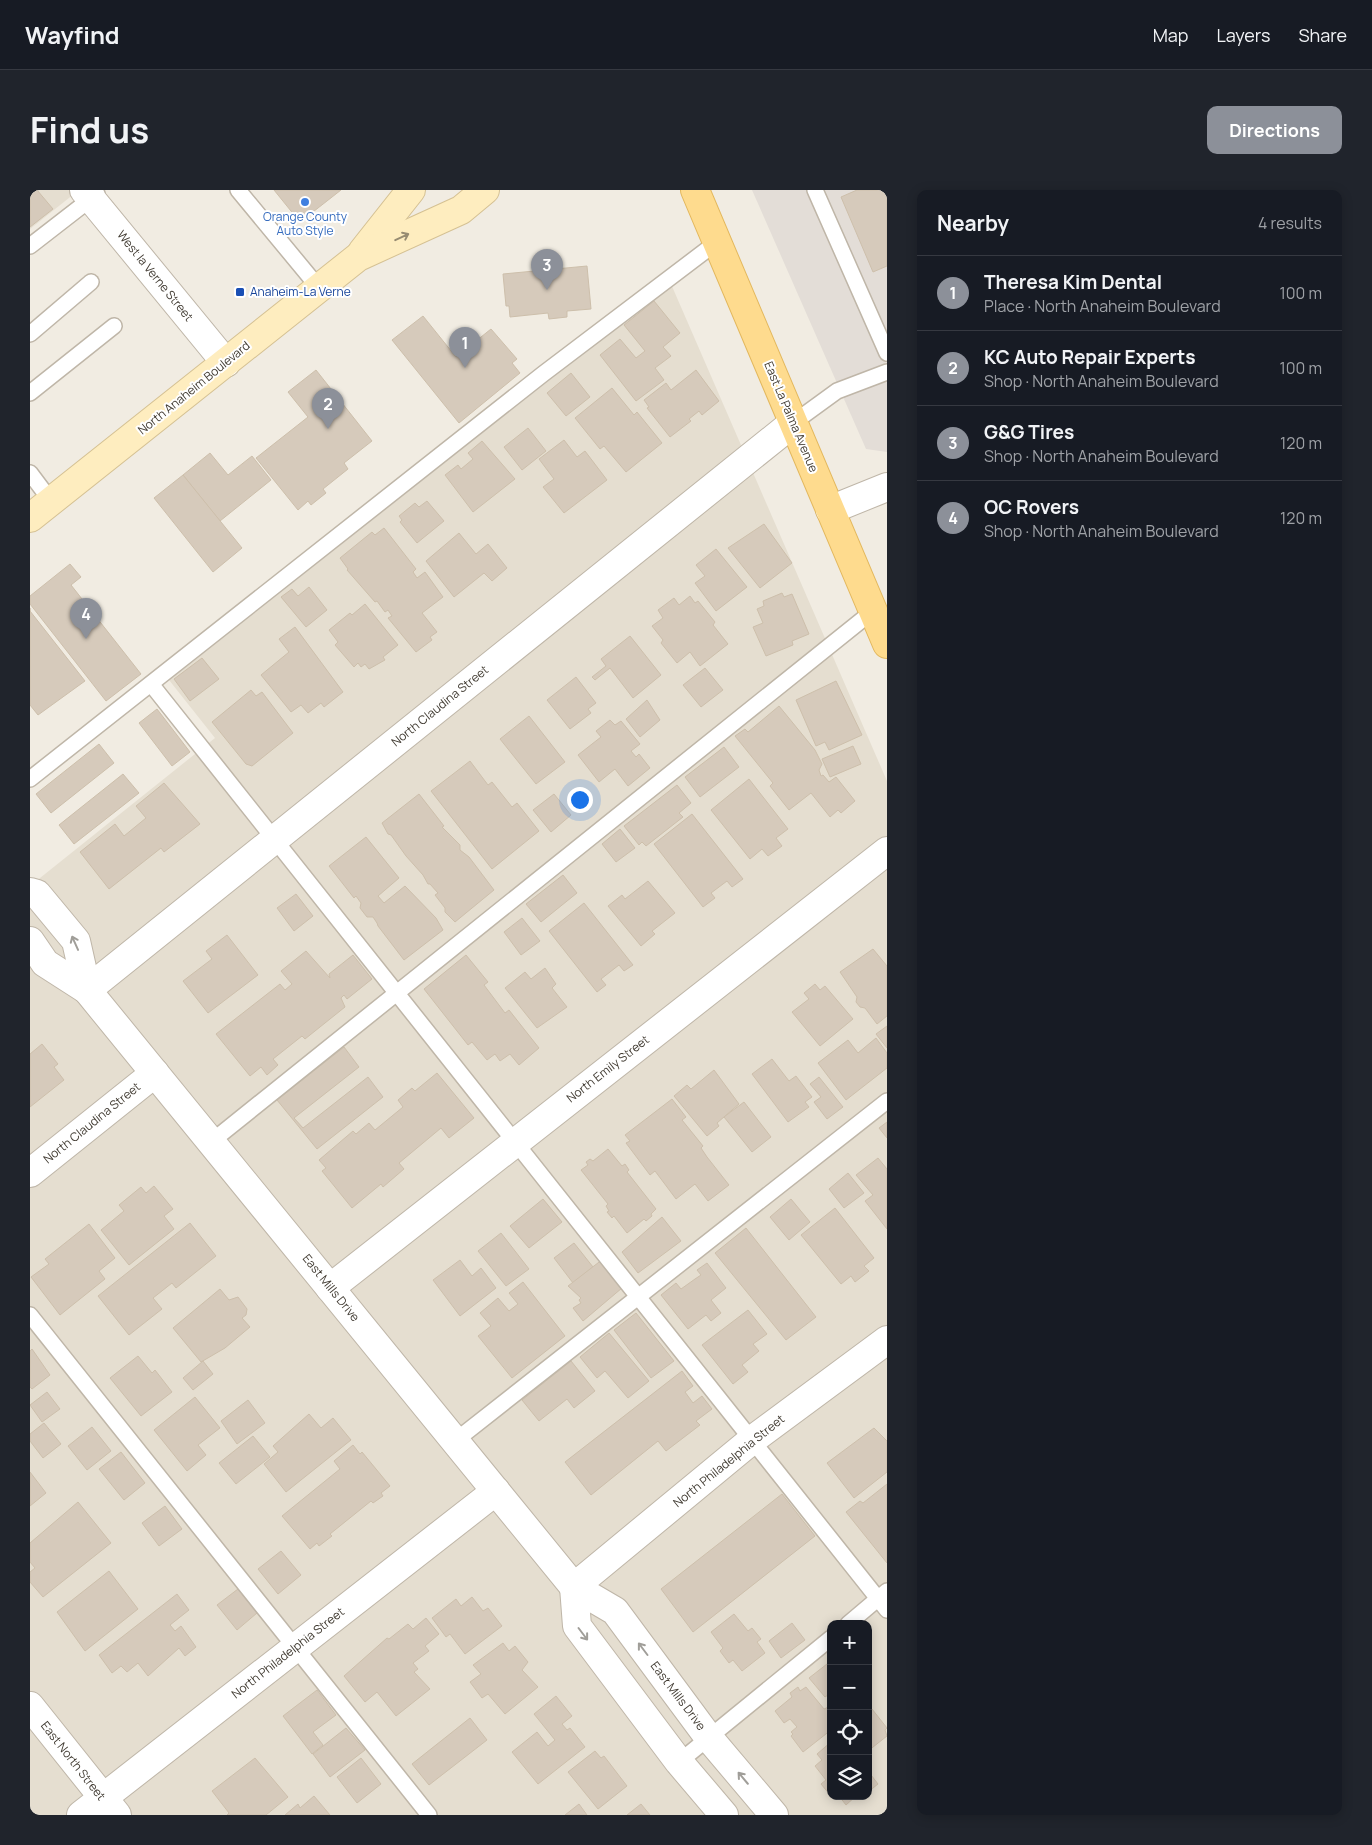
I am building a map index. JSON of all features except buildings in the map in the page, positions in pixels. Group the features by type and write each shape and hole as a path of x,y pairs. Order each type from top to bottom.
{"main road":[{"name":"North Anaheim Boulevard","path":"358,257 411,190"},
{"name":"North Anaheim Boulevard","path":"30,518 358,257 460,210 485,190"},
{"name":"East La Palma Avenue","path":"695,190 887,644"}],"street":[{"name":"West la Verne Street","path":"92,193 226,363"},
{"name":"North Claudina Street","path":"87,990 793,423"},
{"path":"830,510 887,487"},
{"name":"North Emily Street","path":"330,1288 887,851"},
{"name":"East Mills Drive","path":"30,892 37,894 76,941 87,990"},
{"name":"East Mills Drive","path":"30,942 45,963 87,990 574,1587 615,1612 709,1738 774,1815"},
{"name":"North Claudina Street","path":"30,1173 155,1073"},
{"name":"North Philadelphia Street","path":"574,1587 752,1440 887,1340"},
{"name":"North Philadelphia Street","path":"81,1815 110,1806 294,1648 496,1491"},
{"path":"574,1587 577,1626 679,1762 724,1815"},
{"name":"East North Street","path":"30,1706 110,1806"}],"lane":[{"path":"238,190 318,288"},
{"path":"815,190 887,353"},
{"path":"30,246 92,193"},
{"path":"30,779 543,374 717,242"},
{"path":"30,334 92,282"},
{"path":"30,393 114,326"},
{"path":"793,423 837,391 887,372"},
{"path":"30,473 51,501"},
{"path":"211,1142 873,611"},
{"path":"151,684 752,1440 884,1600 854,1620"},
{"path":"455,1441 887,1101"},
{"path":"30,1315 429,1815"},
{"path":"679,1762 827,1641"}],"shaded area":[{"path":"30,190 79,190 30,229"},
{"path":"752,190 887,190 887,452 866,449"},
{"path":"671,284 887,781 887,1815 30,1815 30,886 215,738 169,680"}],"place":[{"name":"Orange County Auto Style","path":"305,202"},
{"name":"G&G Tires","path":"547,290"},
{"name":"Anaheim-La Verne","path":"240,292"},
{"name":"Theresa Kim Dental","path":"465,368"},
{"name":"KC Auto Repair Experts","path":"328,429"},
{"name":"OC Rovers","path":"86,639"}]}
